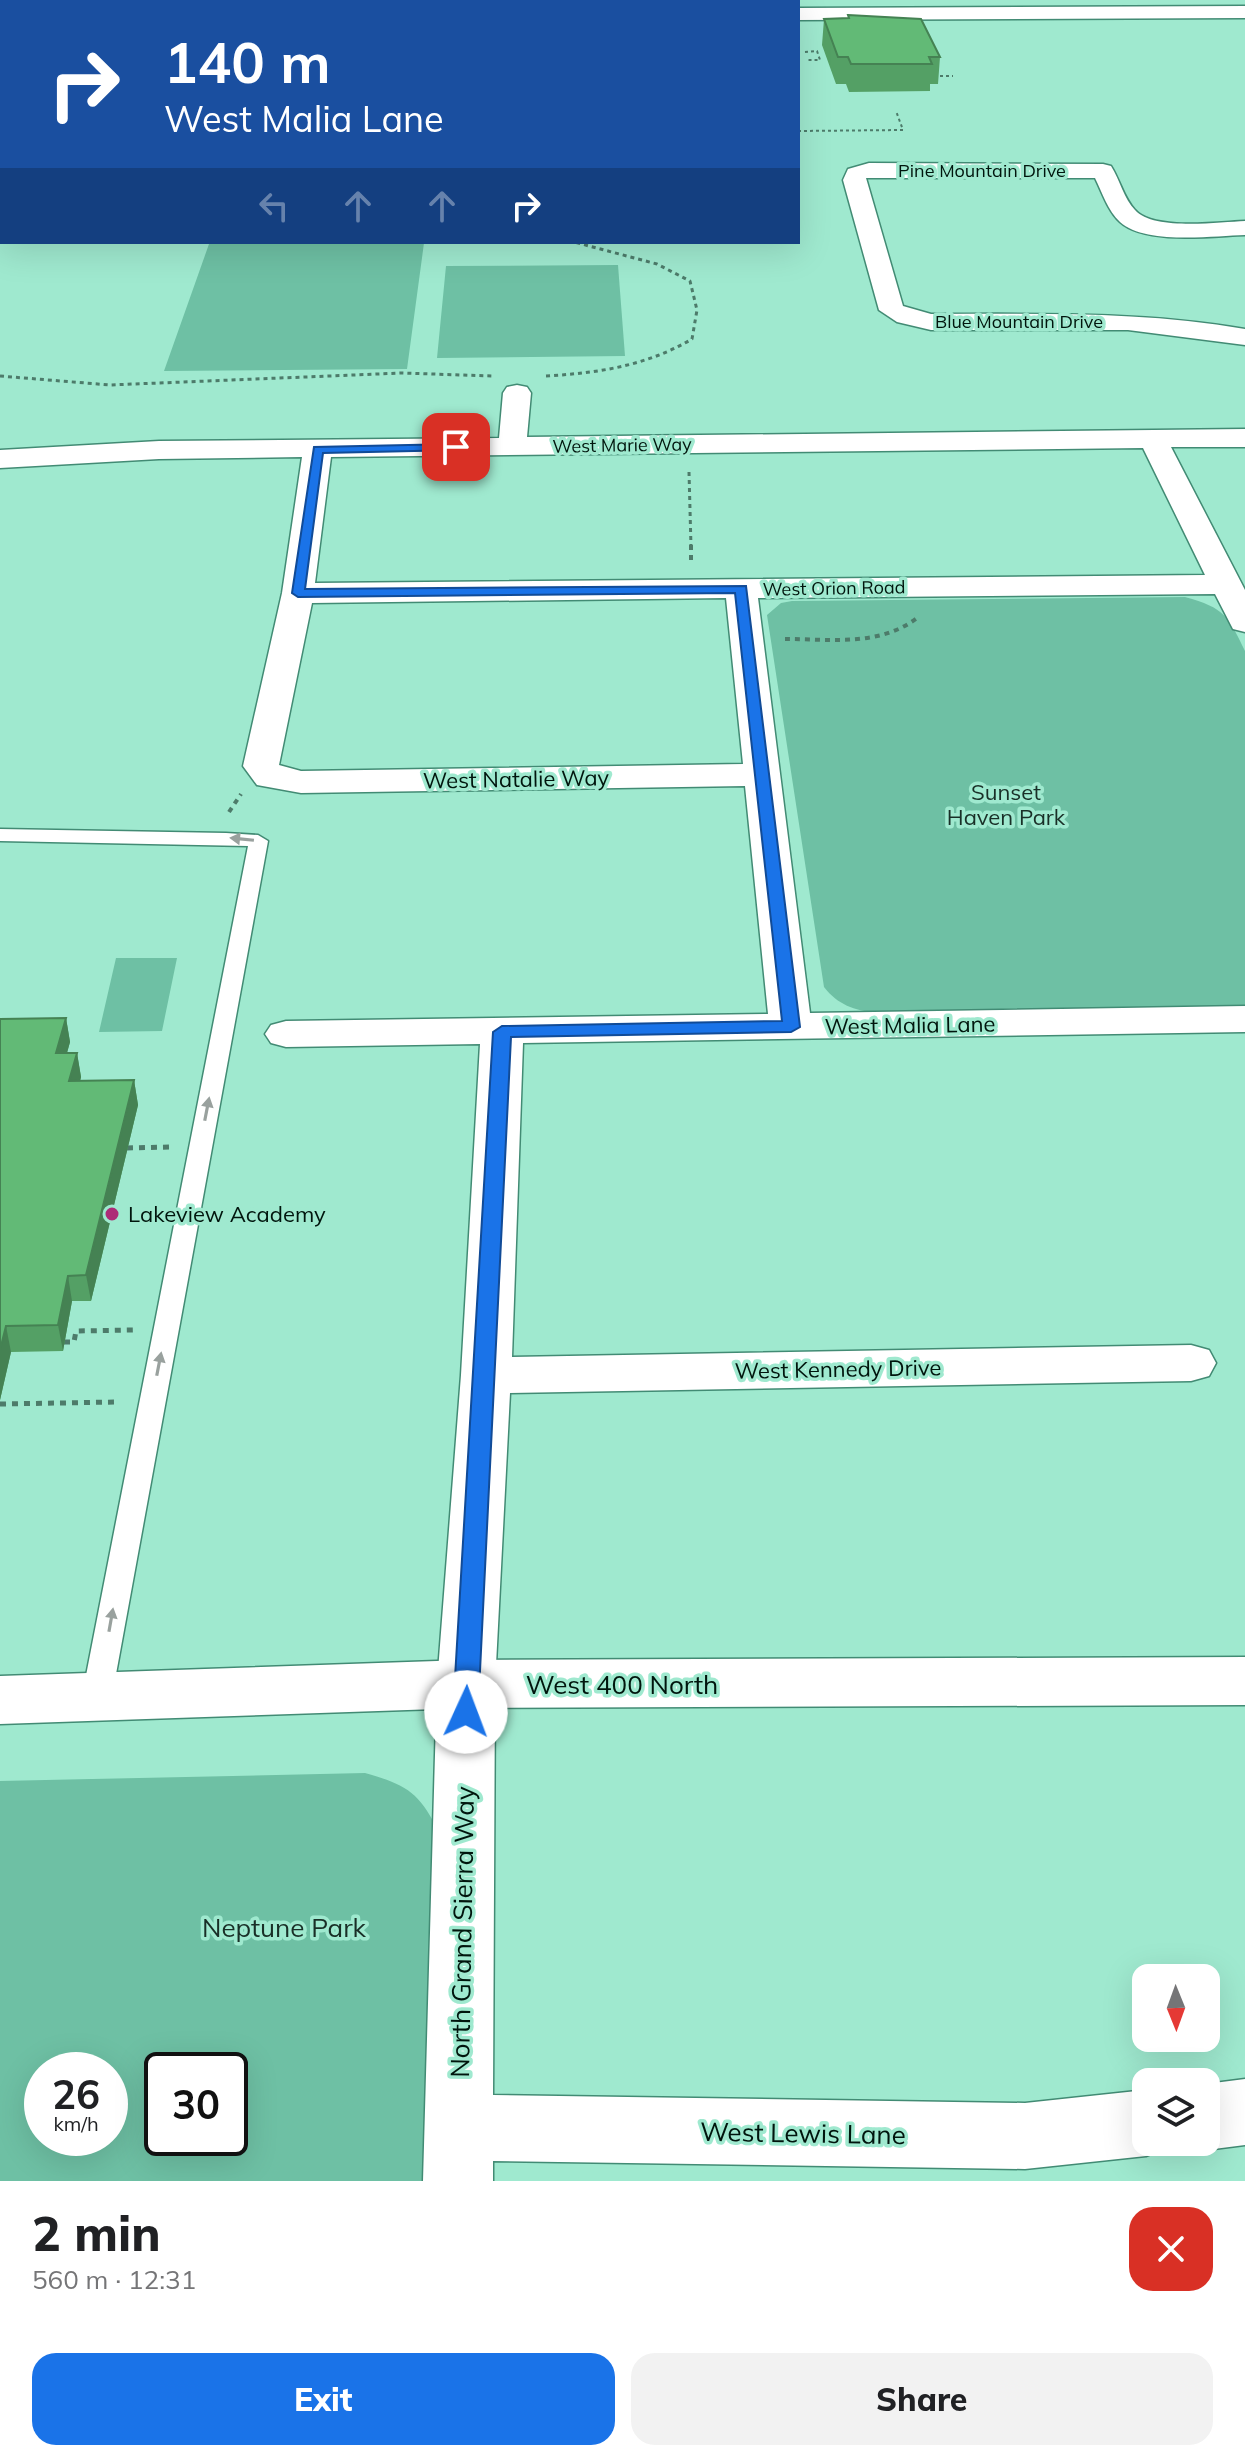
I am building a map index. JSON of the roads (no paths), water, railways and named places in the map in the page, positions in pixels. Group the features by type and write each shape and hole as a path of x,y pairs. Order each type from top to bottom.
{"street":[{"path":"800,14 1245,12"},
{"name":"Pine Mountain Drive","path":"860,172 1103,171 1128,218 1142,225 1245,228"},
{"name":"Blue Mountain Drive","path":"860,172 854,180 892,310 906,317 931,322 1147,321 1245,337"},
{"path":"512,447 518,382"},
{"path":"1152,438 1245,622"},
{"name":"West Marie Way","path":"0,459 159,450 1245,438"},
{"path":"298,593 318,449"},
{"name":"West Orion Road","path":"298,593 1226,584"},
{"path":"741,589 791,1027"},
{"name":"West Natalie Way","path":"298,593 261,766 270,777 301,782 763,775"},
{"name":"West Malia Lane","path":"286,1034 1245,1019"},
{"name":"North Grand Sierra Way","path":"458,2154 466,1684 486,1375 502,1032"},
{"name":"West Kennedy Drive","path":"486,1375 1191,1363"},
{"name":"West 400 North","path":"0,1700 466,1684 1245,1681"},
{"name":"West Lewis Lane","path":"458,2154 1025,2136 1132,2125"}],"lane":[{"path":"0,835 56,839 229,838 258,841 97,1696"}],"place":[{"name":"Lakeview Academy","path":"112,1214"}],"park label":[{"name":"Sunset Haven Park","path":"1006,804"},
{"name":"Neptune Park","path":"284,1927"}]}
